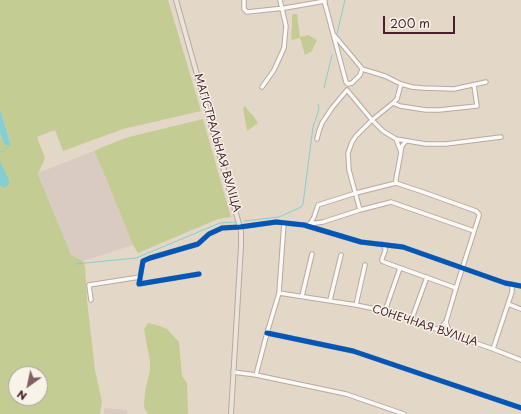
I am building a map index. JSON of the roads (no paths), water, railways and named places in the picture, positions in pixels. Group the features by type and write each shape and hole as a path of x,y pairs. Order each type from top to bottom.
{"main road":[{"name":"МАГІСТРАЛЬНАЯ ВУЛІЦА","path":"176,0 240,227 241,246 231,414"}],"street":[{"path":"244,0 244,9 247,12 282,9 325,1 347,83 347,90 372,120 383,131 396,139 426,144 446,144 501,137"},
{"path":"262,87 274,70 284,48 286,26 280,0"},
{"path":"334,35 362,69 385,76 401,84 412,87 454,89 486,82"},
{"path":"347,83 349,84 354,82 360,75 362,69"},
{"path":"360,210 348,170 348,153 356,136 397,99 401,84"},
{"path":"393,103 400,106 432,110 477,106 474,85"},
{"path":"317,139 322,123 347,90"},
{"path":"396,139 400,152"},
{"path":"396,183 400,152 406,140"},
{"path":"310,224 318,205 356,193 396,183 476,211 479,216 446,322 438,330"},
{"path":"199,274 139,284 143,261 198,244 208,234 222,228 276,222 316,226 360,210 391,202 474,231"},
{"path":"256,375 279,293 284,223"},
{"path":"304,225 310,224 362,242 403,247 462,268 521,286"},
{"path":"381,244 385,248 382,261 456,288"},
{"path":"302,296 312,254"},
{"path":"330,300 341,255"},
{"path":"356,305 365,265"},
{"path":"385,311 400,268"},
{"path":"91,300 89,285 140,277"},
{"path":"411,321 427,278"},
{"path":"493,349 512,292 512,284"},
{"name":"СОНЕЧНАЯ ВУЛІЦА","path":"279,293 330,300 385,311 521,360"},
{"path":"508,304 521,309"},
{"path":"446,322 450,334"},
{"path":"267,333 353,350 521,408"},
{"path":"234,372 256,375 346,394 404,414"}],"water":[{"path":"0,109 10,142 10,145 8,146 4,144 0,133"},
{"path":"0,161 9,180 9,184 4,188 0,186"}],"waterway":[{"path":"337,34 345,0"},
{"path":"324,88 332,55"},
{"path":"244,221 279,217 301,207 303,204 313,127 319,109 318,104"},
{"path":"0,152 8,147"},
{"path":"75,264 136,258 220,223 236,222"}]}
